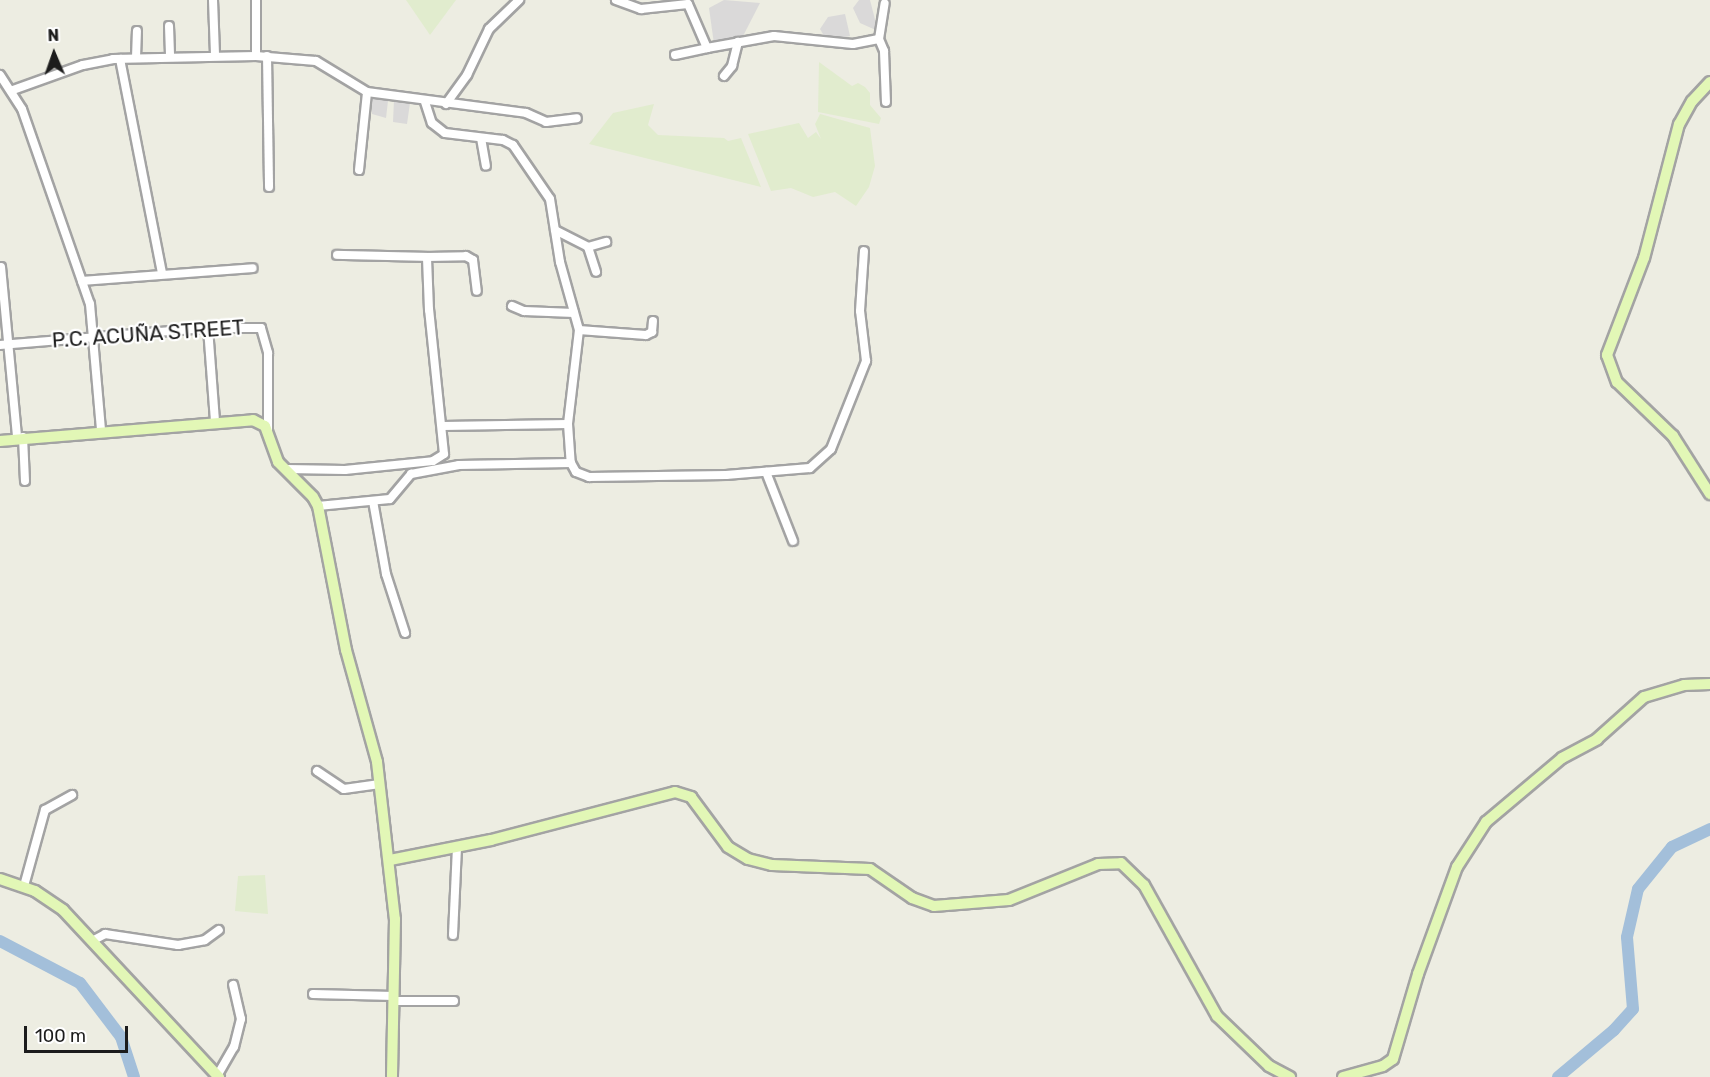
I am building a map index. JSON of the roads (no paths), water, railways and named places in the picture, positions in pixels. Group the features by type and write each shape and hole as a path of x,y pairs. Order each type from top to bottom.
{"street":[{"path":"213,0 215,56"},
{"path":"256,0 256,56"},
{"path":"446,104 467,75 489,29 519,0"},
{"path":"616,0 641,9 688,4 707,48"},
{"path":"885,3 879,39 884,51 886,102"},
{"path":"169,26 170,56"},
{"path":"136,58 137,31"},
{"path":"675,56 738,42 786,36 866,44 879,39"},
{"path":"724,76 732,66 738,42"},
{"path":"13,90 82,65 120,59 170,56 267,56 316,61 366,92 425,102 526,113 546,122 577,118"},
{"path":"267,56 269,187"},
{"path":"120,59 162,274"},
{"path":"0,75 13,90 92,312 100,430"},
{"path":"1710,82 1692,101 1679,124 1644,258 1607,355 1617,382 1673,436 1710,494"},
{"path":"359,170 366,92"},
{"path":"425,102 434,127 454,135 503,140 528,162 550,199 555,230 579,330 568,424 571,463 576,472 589,477 766,472 810,468 831,449 866,361 860,311 864,251"},
{"path":"481,138 486,166"},
{"path":"555,230 588,247 606,242"},
{"path":"588,247 596,272"},
{"path":"338,255 466,256 473,260 477,291"},
{"path":"288,469 345,471 433,461 444,454 443,426 429,309 427,257"},
{"path":"1,267 25,481"},
{"path":"82,281 253,268"},
{"path":"512,306 524,311 574,313"},
{"path":"579,330 646,335 652,332 653,321"},
{"name":"P.C. ACUÑA STREET","path":"0,345 208,328 256,327 264,331 268,353 268,432"},
{"path":"208,328 215,421"},
{"path":"0,441 100,430 253,420 268,432 274,456 288,469 318,506 346,650 372,736 390,860 395,919 392,1077"},
{"path":"443,426 568,424"},
{"path":"318,506 390,499 414,473 459,465 571,463"},
{"path":"766,472 793,540"},
{"path":"373,501 386,574 405,633"},
{"path":"1343,1077 1383,1066 1393,1059 1418,974 1457,867 1486,822 1562,758 1597,739 1644,697 1675,687 1710,684"},
{"path":"317,771 344,789 380,784"},
{"path":"390,860 457,848 675,792 692,797 728,847 748,859 772,865 870,869 912,898 934,906 1009,900 1098,864 1121,863 1144,885 1217,1016 1269,1066 1290,1077"},
{"path":"24,886 45,810 72,795"},
{"path":"453,934 457,848"},
{"path":"0,879 24,886 55,903 218,1076 234,1047 240,1028 241,1010 233,985"},
{"path":"92,941 105,934 178,945 205,940 219,930"},
{"path":"313,994 454,1001"}],"waterway":[{"path":"1558,1077 1614,1030 1633,1009 1627,937 1638,889 1672,847 1710,829"},
{"path":"0,941 80,983 121,1037 134,1077"}]}
